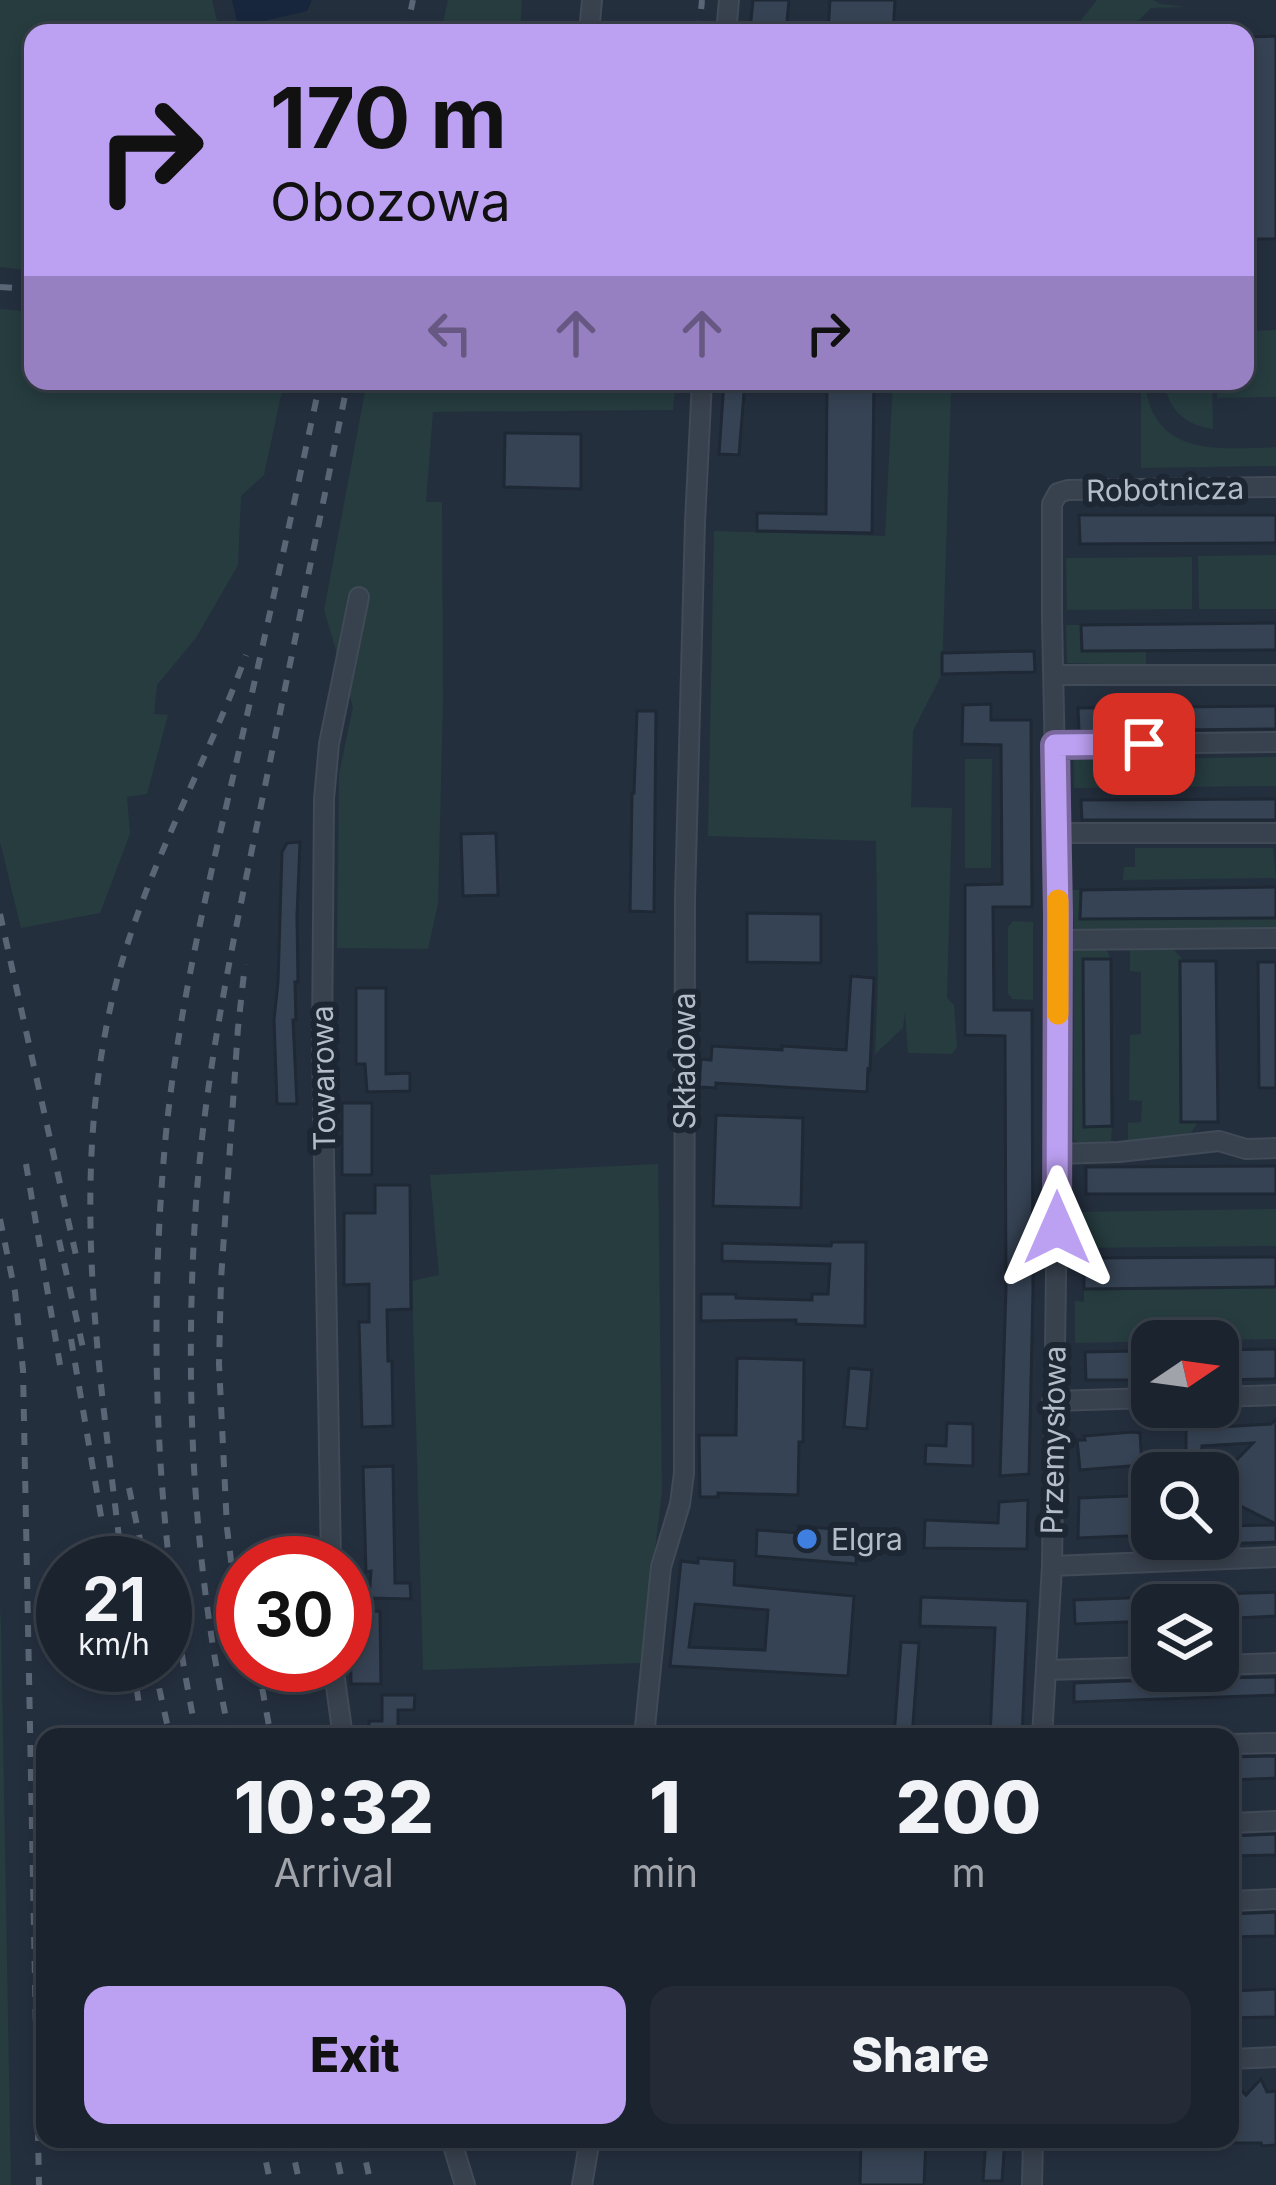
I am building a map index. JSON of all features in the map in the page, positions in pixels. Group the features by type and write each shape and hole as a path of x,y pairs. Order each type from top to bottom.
{"street":[{"name":"Składowa","path":"645,1728 661,1567 680,1504 684,1459 685,898 702,390"},
{"name":"Robotnicza","path":"1055,496 1067,490 1276,487"},
{"name":"Przemysłowa","path":"1043,1728 1052,1565 1057,1154 1055,496"},
{"name":"Towarowa","path":"331,1536 322,1043 324,799 329,744 359,597"},
{"path":"1054,675 1276,675"},
{"path":"1055,745 1276,742"},
{"path":"1057,833 1276,833"},
{"path":"1058,940 1276,938"},
{"path":"1057,1154 1219,1141 1246,1149 1276,1148"},
{"path":"1239,1396 1276,1395"},
{"path":"1052,1400 1131,1398"},
{"path":"1052,1565 1276,1557"},
{"path":"1239,1664 1276,1663"},
{"path":"1046,1670 1131,1668"},
{"path":"337,1692 342,1728"},
{"path":"1239,1744 1276,1743"},
{"path":"1239,1823 1276,1821"},
{"path":"1239,1901 1276,1899"},
{"path":"1239,2059 1276,2057"},
{"path":"454,2148 465,2185"},
{"path":"582,2185 588,2148"},
{"path":"1032,2185 1034,2148"}],"green space":[{"path":"0,0 212,0 218,24 24,24 24,270 0,267"},
{"path":"448,0 522,0 521,24 443,24"},
{"path":"1097,0 1153,0 1186,7 1151,8 1135,24 1078,24"},
{"path":"0,309 24,311 24,390 282,390 264,475 241,496 238,565 196,638 157,685 154,714 168,715 147,794 127,797 130,834 100,913 21,928 0,842"},
{"path":"1276,330 1276,397 1217,398 1217,390 1254,390 1254,331"},
{"path":"365,390 675,390 673,410 433,412 426,502 442,502 443,701 438,904 428,949 337,948 339,774 353,707 324,610"},
{"path":"893,390 952,390 942,674 913,731 911,807 952,808 947,998 954,1005 957,1047 952,1054 908,1053 905,1012 903,1028 875,1054 876,841 708,836 714,531 885,536"},
{"path":"1141,390 1147,390 1160,424 1192,444 1276,447 1276,466 1141,468"},
{"path":"1166,390 1212,390 1213,429 1194,424 1169,400"},
{"path":"1276,555 1276,609 1199,609 1198,556"},
{"path":"1192,557 1192,609 1067,610 1066,558"},
{"path":"1066,625 1081,625 1082,651 1146,651 1146,665 1067,663"},
{"path":"1073,751 1082,760 1276,757 1276,786 1074,788"},
{"path":"965,759 992,759 991,868 965,868"},
{"path":"1135,848 1273,848 1276,878 1123,880 1124,867 1135,867"},
{"path":"1072,890 1081,890 1081,919 1276,917 1276,931 1074,931"},
{"path":"1013,921 1033,922 1033,1000 1012,999 1008,993 1008,927"},
{"path":"1105,947 1111,959 1083,960 1084,1126 1112,1127 1111,1141 1078,1143 1074,1140 1073,948"},
{"path":"1130,950 1174,950 1184,961 1180,962 1181,1121 1198,1122 1186,1141 1128,1142 1128,1123 1141,1122 1142,1101 1129,1100 1130,1035 1141,1034 1141,972 1130,971"},
{"path":"658,1164 662,1492 641,1663 423,1670 412,1281 439,1275 430,1175"},
{"path":"1276,1209 1276,1246 1074,1248 1075,1212"},
{"path":"1276,1287 1276,1339 1239,1340 1239,1320 1131,1320 1131,1342 1075,1343 1075,1301 1084,1302 1084,1289"},
{"path":"0,1609 1,1623 11,2185 0,2185"}],"water":[{"path":"232,0 312,0 307,11 252,24 237,22"}],"building":[{"path":"753,0 789,0 787,24 751,24"},
{"path":"830,0 895,0 894,24 829,24"},
{"path":"1276,36 1276,239 1254,239 1254,37"},
{"path":"723,390 744,390 739,455 719,454"},
{"path":"827,390 874,390 872,533 757,531 757,513 826,514"},
{"path":"505,433 581,434 581,489 504,487"},
{"path":"1079,515 1276,515 1276,543 1080,544"},
{"path":"1276,623 1276,650 1082,651 1081,625"},
{"path":"1034,651 1035,672 942,674 942,653"},
{"path":"991,704 991,720 1031,720 1032,907 993,907 994,1010 1032,1010 1029,1474 1000,1476 1006,1289 1005,1036 965,1035 965,885 1002,884 1001,745 962,744 963,705"},
{"path":"1276,706 1276,729 1079,731 1078,708"},
{"path":"637,711 656,711 654,912 630,911"},
{"path":"1276,799 1276,820 1082,820 1081,800"},
{"path":"496,833 498,895 463,896 461,834"},
{"path":"300,842 293,1020 297,1104 277,1104 274,1020 282,852 287,843"},
{"path":"1276,887 1276,918 1080,919 1081,890"},
{"path":"747,913 821,914 821,963 747,962"},
{"path":"1083,959 1111,959 1112,1126 1084,1127"},
{"path":"1180,961 1216,961 1218,1122 1181,1122"},
{"path":"1258,962 1276,962 1276,1088 1259,1088"},
{"path":"851,976 874,978 867,1092 716,1083 716,1088 699,1087 701,1059 711,1060 712,1046 846,1050"},
{"path":"356,988 386,988 386,1074 410,1073 410,1091 367,1092 365,1064 356,1064"},
{"path":"342,1103 372,1103 372,1175 342,1175"},
{"path":"716,1115 803,1118 801,1208 713,1206"},
{"path":"1276,1166 1276,1194 1086,1194 1086,1167"},
{"path":"375,1185 410,1185 411,1309 387,1310 393,1426 362,1427 359,1322 369,1322 369,1284 344,1285 344,1213 375,1213"},
{"path":"832,1242 866,1242 865,1326 796,1324 796,1320 701,1321 701,1294 812,1300 812,1294 828,1294 830,1264 722,1261 722,1243 831,1246"},
{"path":"1276,1257 1276,1287 1084,1289 1084,1258"},
{"path":"1276,1349 1276,1379 1239,1380 1239,1350"},
{"path":"1131,1351 1131,1380 1086,1380 1085,1352"},
{"path":"737,1358 804,1360 798,1495 718,1493 718,1497 700,1497 699,1435 736,1435"},
{"path":"849,1368 872,1370 867,1429 844,1427"},
{"path":"1276,1419 1276,1524 1239,1505 1239,1457 1253,1443 1202,1446 1202,1452 1186,1452 1186,1429 1271,1424"},
{"path":"947,1423 973,1424 973,1466 925,1464 926,1445 946,1446"},
{"path":"1140,1433 1141,1452 1131,1452 1131,1466 1080,1470 1077,1440 1085,1440 1084,1436"},
{"path":"393,1466 395,1583 410,1583 411,1599 372,1598 372,1536 365,1536 363,1467"},
{"path":"1131,1496 1131,1536 1078,1538 1079,1498"},
{"path":"1028,1500 1027,1549 924,1548 925,1520 998,1523 999,1502"},
{"path":"1276,1525 1276,1542 1239,1543 1239,1526"},
{"name":"Elgra","path":"798,1526 858,1531 856,1564 756,1556 757,1530 798,1533"},
{"path":"698,1558 735,1561 734,1585 854,1596 848,1676 670,1666 681,1561 698,1563","holes":["695,1604 768,1610 765,1650 689,1647"]},
{"path":"1276,1592 1276,1616 1239,1618 1239,1593"},
{"path":"921,1597 1028,1601 1022,1728 990,1728 995,1628 920,1626"},
{"path":"1131,1598 1131,1622 1075,1624 1074,1600"},
{"path":"372,1611 380,1611 381,1684 372,1684"},
{"path":"901,1642 919,1643 913,1728 895,1728"},
{"path":"1276,1677 1276,1695 1074,1702 1074,1683 1131,1681 1131,1692 1239,1692 1239,1678"},
{"path":"382,1695 415,1695 414,1710 398,1710 398,1728 369,1728 369,1721 382,1721"},
{"path":"1276,1756 1276,1778 1239,1780 1239,1757"},
{"path":"1276,1834 1276,1855 1239,1856 1239,1836"},
{"path":"1276,1912 1276,1936 1239,1937 1239,1914"},
{"path":"1276,1989 1276,2017 1239,2018 1239,1991"},
{"path":"1261,2079 1267,2092 1276,2091 1276,2145 1239,2143 1239,2088 1246,2095"},
{"path":"861,2148 926,2148 924,2185 860,2185"},
{"path":"985,2148 1004,2148 1002,2181 983,2181"}],"railway":[{"path":"408,24 413,0"},
{"path":"700,24 702,0"},
{"path":"0,287 24,288"},
{"path":"228,1728 207,1605 194,1472 191,1337 196,1203 223,996 346,390"},
{"path":"195,1728 172,1587 159,1436 157,1285 166,1133 194,954 317,396"},
{"path":"119,1536 92,1269 93,1123 102,1049 118,976 145,894 246,655"},
{"path":"0,914 77,1260"},
{"path":"228,1536 219,1364 221,1280 245,964"},
{"path":"26,1164 60,1365"},
{"path":"0,1219 15,1292 23,1370 36,2032"},
{"path":"59,1240 85,1357"},
{"path":"71,1339 102,1522"},
{"path":"129,1488 139,1536"},
{"path":"137,1692 139,1704"},
{"path":"160,1692 168,1728"},
{"path":"263,1692 269,1728"},
{"path":"38,2148 39,2185"},
{"path":"263,2148 271,2185"},
{"path":"292,2148 300,2185"},
{"path":"335,2148 343,2185"},
{"path":"363,2148 371,2185"}],"slow traffic":[{"path":"1058,900 1058,1014"}],"place":[{"name":"Elgra","path":"807,1539"}],"route":[{"path":"1057,1228 1055,745 1144,744"}]}
